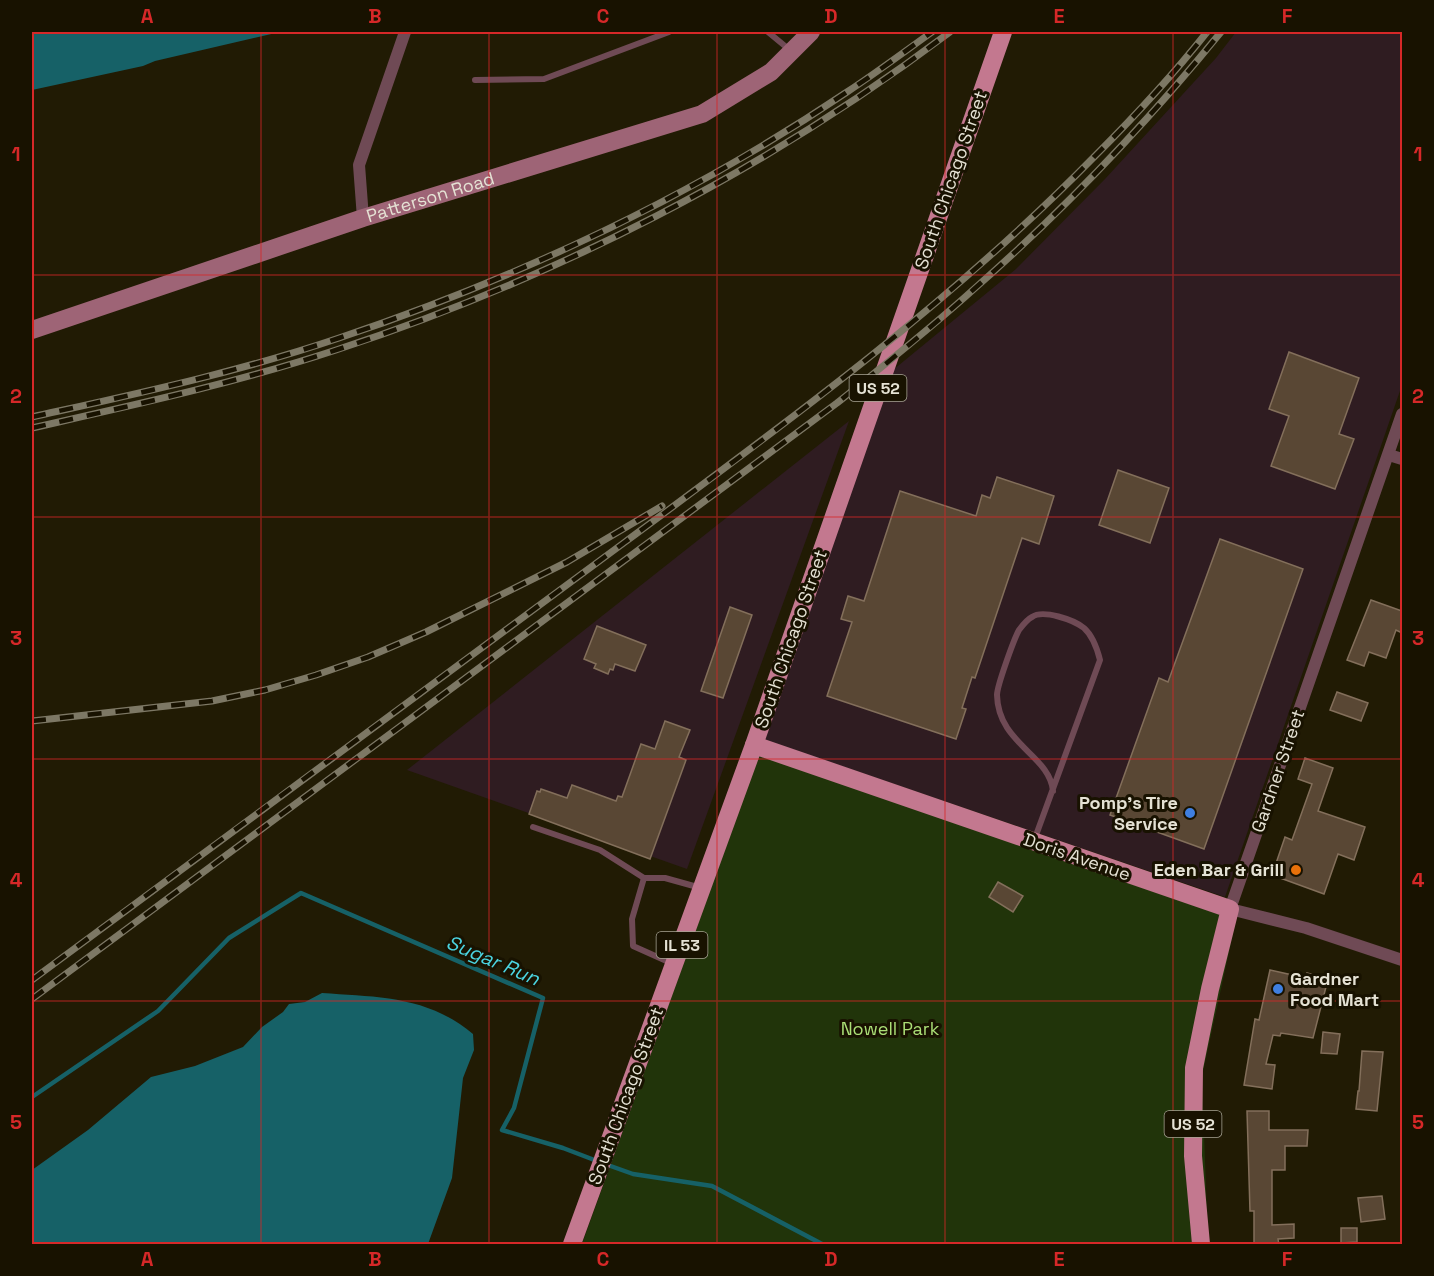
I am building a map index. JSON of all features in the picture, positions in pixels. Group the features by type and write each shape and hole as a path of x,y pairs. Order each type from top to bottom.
{"main road":[{"name":"South Chicago Street","path":"572,1245 754,745 1003,32"},
{"name":"Doris Avenue","path":"754,745 1230,909"},
{"name":"Gardner Street","path":"1201,1245 1193,1156 1194,1068 1210,989 1230,909"}],"street":[{"path":"363,218 359,165 405,32"},
{"name":"Patterson Road","path":"32,330 363,218 702,114 771,72 811,32"},
{"name":"Gardner Street","path":"1230,909 1402,414"},
{"path":"1389,455 1402,459"},
{"name":"Doris Avenue","path":"1230,909 1306,928 1402,960"}],"lane":[{"path":"475,80 544,79 669,32"},
{"path":"768,32 791,52"},
{"path":"1034,842 1053,791 1100,660 1096,645 1083,627 1050,613 1034,615 1020,629 997,693 1000,715 1012,737 1048,772 1052,780 1053,791"},
{"path":"533,827 600,850 644,878 665,878 702,889"},
{"path":"644,878 632,919 633,946 674,964"}],"shaded area":[{"path":"1236,32 1402,32 1402,385 1225,897 765,740 893,370 1016,269 1105,179 1216,58"},
{"path":"849,421 687,869 407,770"}],"green space":[{"name":"Nowell Park","path":"759,755 1236,920 1202,1076 1208,1244 582,1244"}],"water":[{"path":"280,32 155,61 143,66 32,90 32,33"},
{"path":"322,993 383,998 420,1005 456,1021 473,1034 474,1050 463,1078 452,1178 428,1244 32,1244 32,1170 88,1130 151,1077 195,1066 243,1047 289,1004 305,1002"}],"building":[{"path":"1289,352 1359,378 1339,434 1354,439 1335,489 1271,466 1289,416 1269,409"},
{"path":"1118,470 1169,488 1150,543 1099,525"},
{"path":"997,477 1054,496 1039,544 1022,538 975,678 972,677 962,708 966,709 956,739 827,696 852,622 841,619 848,596 864,601 900,491 976,516 982,495 990,498"},
{"path":"1220,539 1303,569 1204,849 1110,815 1159,678 1168,682"},
{"path":"1371,600 1402,611 1402,633 1396,630 1386,658 1369,652 1364,666 1347,660"},
{"path":"730,607 752,615 723,698 701,691"},
{"path":"597,626 646,645 635,671 615,664 613,670 610,669 608,674 594,668 596,664 584,659"},
{"path":"1337,692 1368,703 1361,721 1330,710"},
{"path":"665,721 690,730 679,757 686,760 650,859 529,814 537,791 540,792 541,789 567,798 572,785 616,801 618,796 622,797 641,744 655,749"},
{"path":"1305,758 1333,768 1318,811 1365,827 1354,860 1338,854 1324,894 1272,875 1285,837 1292,840 1312,784 1298,779"},
{"path":"998,882 1023,896 1013,912 989,897"},
{"path":"1270,970 1306,978 1307,973 1328,979 1313,1038 1281,1033 1280,1036 1273,1035 1266,1064 1275,1065 1272,1089 1244,1085 1255,1019 1259,1020"},
{"path":"1323,1032 1340,1034 1337,1054 1321,1053"},
{"path":"1362,1051 1383,1052 1377,1111 1356,1109"},
{"path":"1247,1111 1269,1111 1269,1130 1308,1130 1307,1146 1285,1146 1285,1170 1272,1170 1272,1225 1294,1224 1294,1238 1278,1239 1279,1245 1254,1245 1254,1211 1250,1211"},
{"path":"1382,1196 1385,1219 1361,1222 1358,1198"},
{"path":"1341,1228 1357,1228 1357,1242 1341,1243"}],"waterway":[{"name":"Sugar Run","path":"32,1097 158,1011 229,938 301,893 543,998 514,1108 502,1130 563,1148 597,1161"},
{"name":"Sugar Run","path":"605,1164 633,1174 712,1186 822,1244"}],"railway":[{"path":"32,417 187,382 301,350 406,315 472,289 602,232 727,166 847,92 932,32"},
{"path":"32,428 185,393 298,362 418,321 499,289 656,216 732,175 880,83 950,32"},
{"path":"32,980 686,497 868,358 927,310 1041,209 1139,111 1207,32"},
{"path":"32,999 837,403 889,361 974,289 1072,197 1134,133 1221,32"},
{"path":"32,721 212,701 265,690 316,675 368,657 426,632 567,562 662,506"}],"place":[{"name":"Pomp's Tire Service","path":"1190,813"},
{"name":"Eden Bar & Grill","path":"1296,870"},
{"name":"Gardner Food Mart","path":"1278,989"}]}
